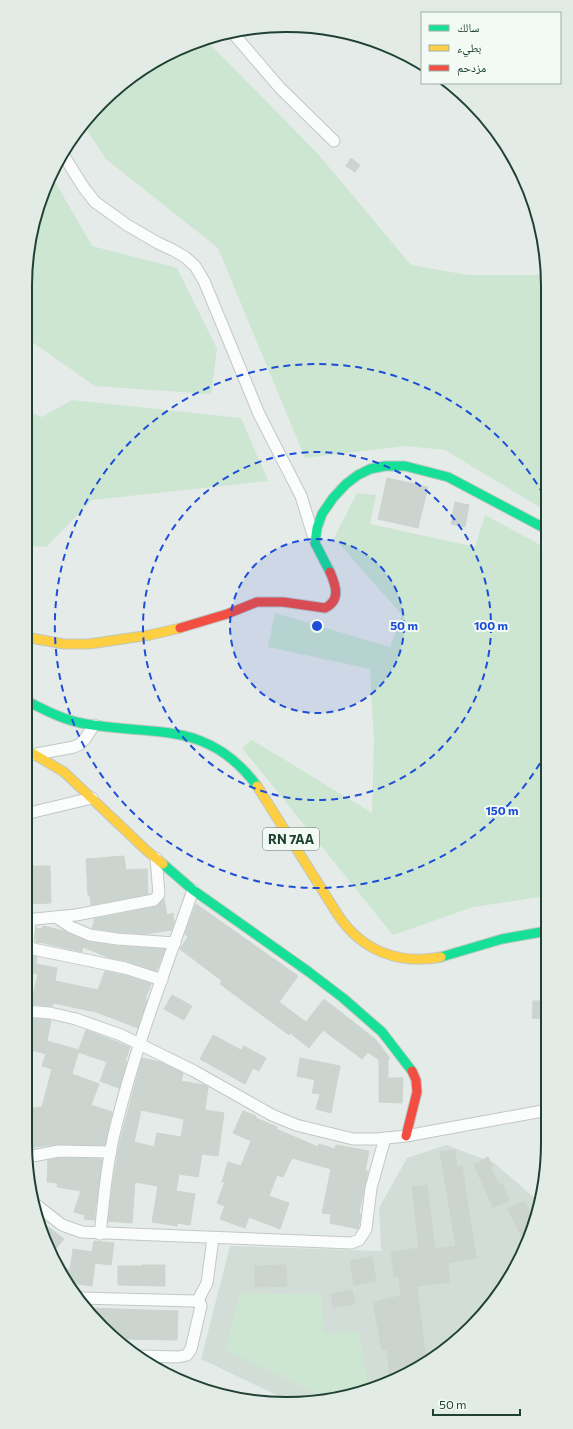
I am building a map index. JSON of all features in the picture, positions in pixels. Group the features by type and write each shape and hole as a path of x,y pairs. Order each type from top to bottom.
{"street":[{"path":"236,37 280,88 334,141"},
{"path":"32,638 64,644 89,644 150,635 185,627 227,614 257,602 283,602 324,608 331,605 335,600 336,587 315,543 301,496 259,414 214,305 195,266 185,257 139,232 95,202 84,188 66,159"},
{"path":"315,543 317,528 322,514 333,498 346,484 358,475 370,468 385,466 405,466 424,470 448,478 541,526"},
{"name":"RN 7AA","path":"32,703 64,718 94,725 168,732 189,737 211,745 229,756 247,774 263,796 339,918 356,938 382,952 402,958 426,959 452,954 489,942 541,932"},
{"path":"32,752 74,747 80,744 94,725"},
{"path":"32,755 64,772 156,858 193,890 309,972 343,998 382,1032 410,1069 416,1080 417,1092 406,1136"},
{"path":"32,812 92,798"},
{"path":"32,919 56,917 154,900 159,894 156,858"},
{"path":"100,1234 111,1152 116,1127 139,1043 193,890"},
{"path":"56,917 71,927 90,935 117,939 175,943"},
{"path":"32,948 125,968 162,980"},
{"path":"32,1011 76,1019 121,1035 194,1071 272,1115 296,1125 353,1139 406,1136 541,1111"},
{"path":"41,1209 62,1225 69,1228 82,1232 100,1234 351,1243 359,1240 366,1229 371,1188 385,1138"},
{"path":"33,1156 59,1151 111,1152"},
{"path":"197,1302 207,1283 213,1238"},
{"path":"86,1298 197,1302 201,1306 191,1349 187,1355 178,1357 148,1356"}],"shaded area":[{"path":"446,1145 494,1163 535,1198 522,1240 507,1270 478,1310 454,1334 414,1363 384,1378 352,1388 320,1395 280,1397 201,1359 230,1246 381,1251 379,1208 407,1158"}],"green space":[{"path":"210,44 318,154 411,265 468,275 540,275 541,508 445,450 405,446 305,458 218,248 106,159 87,130 95,119 119,95 145,75 174,58 189,51"},
{"path":"55,181 92,246 177,268 217,349 211,394 95,386 32,342 32,286 34,253 41,221"},
{"path":"72,400 241,418 268,481 92,500 46,547 32,546 32,413 42,417"},
{"path":"357,493 376,495 370,524 475,547 485,515 541,545 541,897 473,907 393,935 242,748 252,740 372,813 374,740 370,669 268,647 275,613 390,647 402,615 334,538"},
{"path":"240,1293 321,1295 324,1334 358,1332 368,1383 318,1395 225,1349"}],"building":[{"path":"351,158 360,165 355,172 346,166"},
{"path":"387,478 428,487 418,528 378,519"},
{"path":"455,502 469,505 465,527 451,524"},
{"path":"124,856 126,870 147,869 148,894 91,905 90,895 88,895 86,859"},
{"path":"32,866 50,866 51,903 32,904"},
{"path":"164,899 167,915 173,913 174,922 172,930 145,934 92,928 94,919 155,907"},
{"path":"196,904 298,976 279,1002 306,1022 324,999 375,1039 390,1058 388,1060 388,1078 403,1078 402,1103 379,1102 379,1060 368,1052 362,1059 323,1030 309,1048 220,984 222,981 180,949 188,937 185,934"},
{"path":"43,926 64,931 89,942 116,946 165,949 156,971 127,961 110,958 83,947 82,952 36,942 36,928 42,929"},
{"path":"32,956 37,957 36,964 57,968 55,981 98,990 105,971 151,984 145,999 147,1000 138,1028 96,1012 53,1003 52,1006 32,1004 38,974 32,973"},
{"path":"172,995 192,1006 184,1020 164,1009"},
{"path":"533,1001 541,1001 541,1019 532,1018"},
{"path":"32,1019 51,1021 47,1041 79,1050 72,1074 99,1084 91,1105 112,1112 105,1145 59,1144 32,1147 33,1108 42,1107 52,1069 42,1066 46,1054 32,1050"},
{"path":"86,1030 130,1047 125,1061 127,1062 119,1088 100,1081 107,1062 78,1052"},
{"path":"213,1035 241,1050 244,1046 266,1058 259,1071 253,1068 245,1084 200,1059"},
{"path":"142,1058 160,1062 183,1073 181,1081 208,1087 205,1110 224,1113 218,1156 202,1154 198,1177 179,1174 176,1191 195,1194 190,1225 177,1223 177,1226 152,1222 158,1186 135,1182 132,1223 108,1221 120,1141","holes":["141,1110 184,1119 181,1137 157,1133 154,1147 134,1142"]},
{"path":"300,1058 340,1066 331,1113 316,1109 320,1094 312,1093 315,1080 297,1076"},
{"path":"243,1111 277,1127 276,1129 318,1147 319,1144 335,1149 336,1145 369,1151 365,1171 368,1171 359,1213 361,1214 358,1229 330,1223 331,1214 322,1213 331,1169 292,1158 283,1177 277,1175 269,1196 289,1203 280,1229 249,1217 245,1228 220,1219 225,1206 217,1203 225,1182 222,1182 228,1162 241,1166 251,1141 233,1133"},
{"path":"455,1150 457,1167 462,1166 476,1258 448,1263 450,1282 417,1286 425,1353 430,1353 414,1363 390,1375 387,1349 382,1350 373,1302 401,1296 399,1276 394,1277 391,1252 419,1248 412,1187 427,1185 435,1249 456,1246 440,1152"},
{"path":"488,1157 493,1166 490,1167 499,1185 502,1184 509,1201 493,1207 474,1165"},
{"path":"60,1158 102,1159 94,1220 84,1219 85,1215 74,1212 81,1191 57,1187 58,1183 47,1182 48,1160"},
{"path":"524,1201 530,1214 522,1239 508,1209"},
{"path":"46,1226 64,1239 55,1249"},
{"path":"94,1241 114,1243 111,1265 95,1263 92,1286 75,1284 65,1267 70,1270 73,1249 92,1252"},
{"path":"372,1257 376,1281 354,1285 350,1261"},
{"path":"165,1265 165,1286 118,1285 118,1266"},
{"path":"286,1265 287,1286 255,1287 255,1266"},
{"path":"352,1290 355,1304 333,1307 331,1294"},
{"path":"94,1308 178,1311 177,1340 126,1339"}],"traffic: fast":[{"path":"330,572 315,543 317,528 322,514 333,498 346,484 358,475 370,469 385,466 405,466 448,477 541,526"},
{"path":"32,704 59,716 81,723 177,734 198,740 218,749 238,764 257,786"},
{"path":"163,864 193,890 309,972 343,998 382,1032 412,1071"},
{"path":"441,957 502,939 541,932"}],"traffic: slow":[{"path":"32,638 64,644 89,644 150,635 180,628"},
{"path":"32,753 64,772 146,850 163,864"},
{"path":"257,786 338,915 358,938 370,946 396,957 411,959 441,957"}],"traffic: jam":[{"path":"180,628 227,614 257,602 283,602 325,608 333,601 336,592 330,572"},
{"path":"406,1136 417,1092 416,1080 412,1071"}]}
